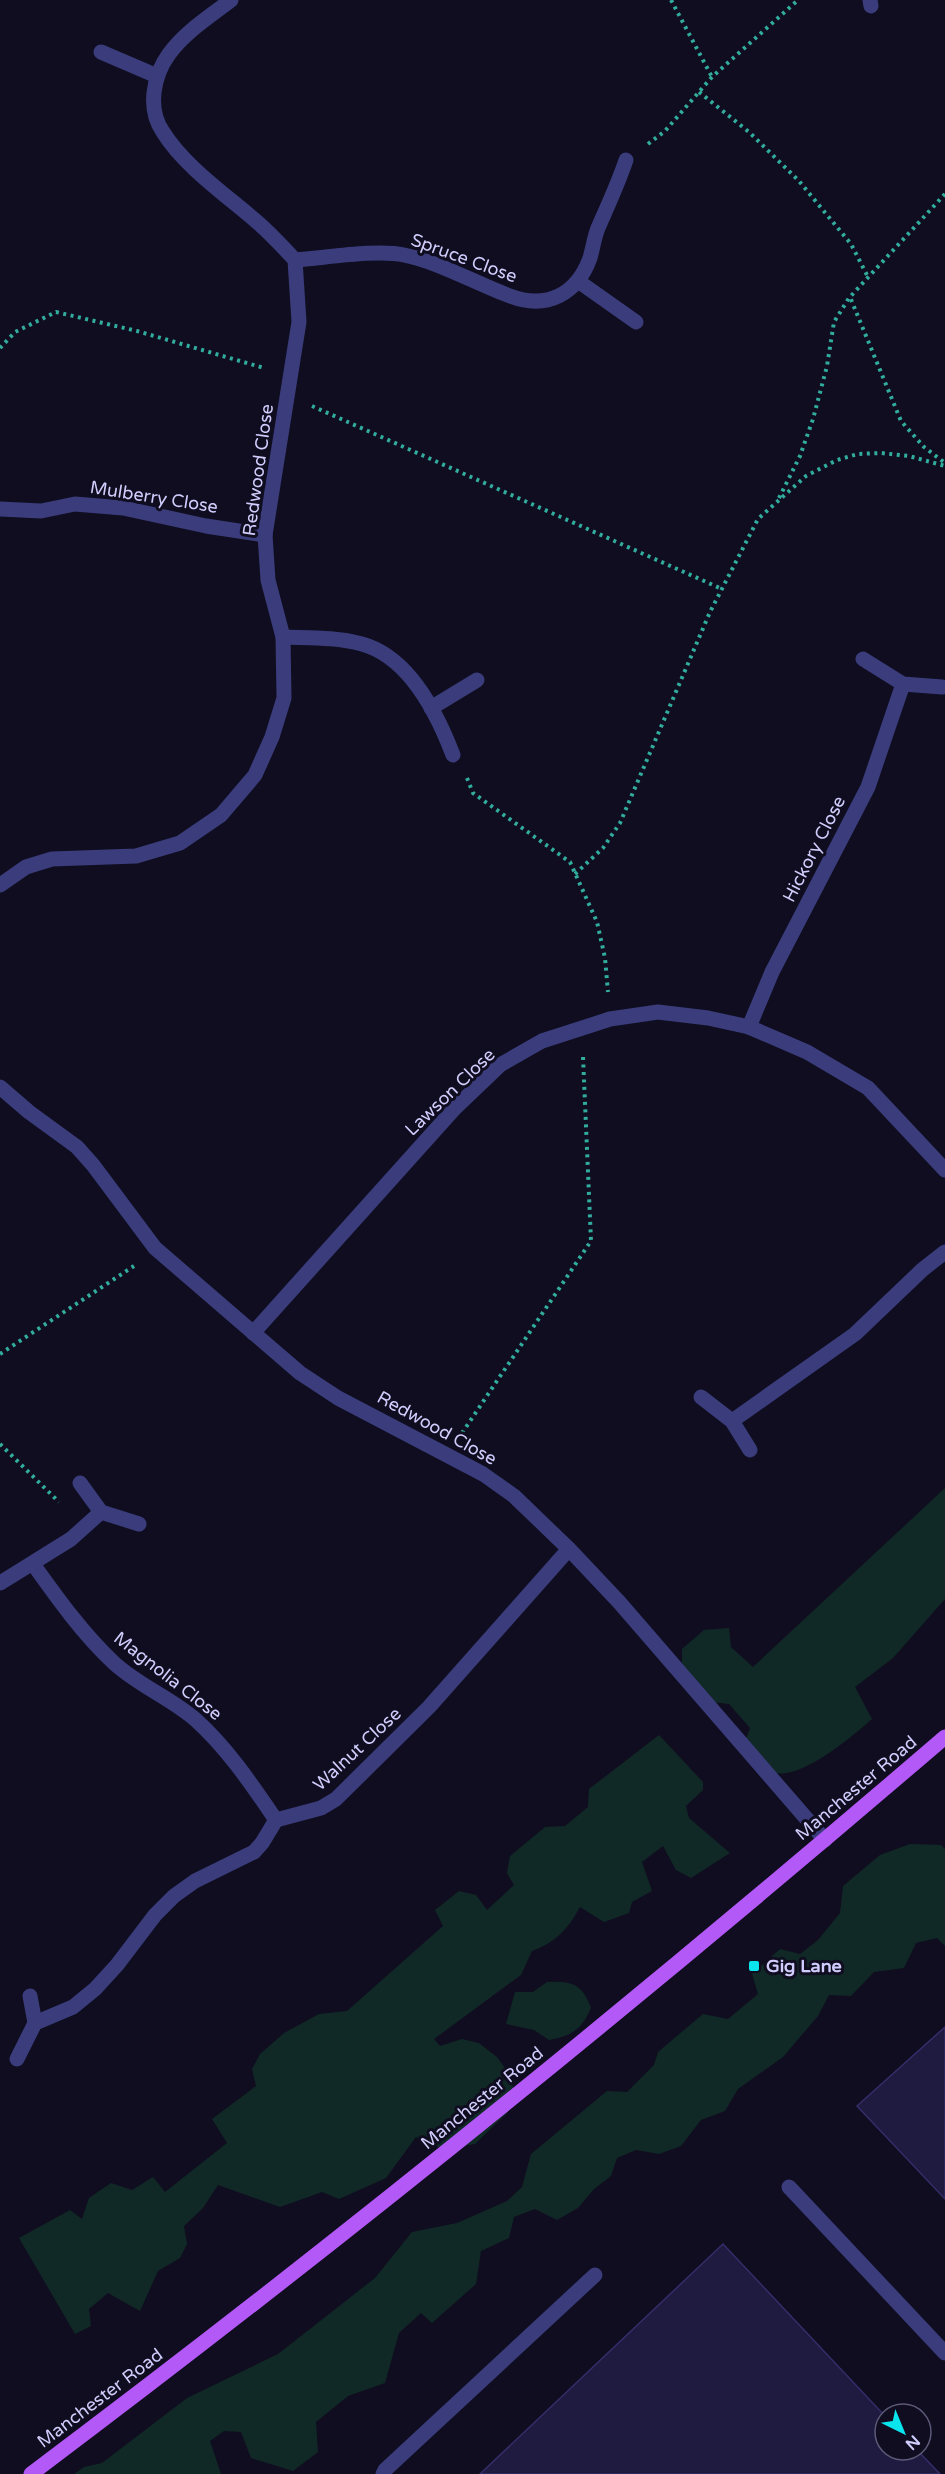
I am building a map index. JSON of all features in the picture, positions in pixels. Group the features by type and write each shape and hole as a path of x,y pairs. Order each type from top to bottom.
{"main road":[{"name":"Manchester Road","path":"32,2474 175,2366 423,2172 825,1840 945,1737"}],"street":[{"path":"231,0 186,35 168,55 157,76 153,95 156,115 162,132 178,151 260,223 295,260"},
{"path":"100,52 157,76"},
{"path":"626,160 617,188 598,229 589,259 578,281 636,322"},
{"name":"Spruce Close","path":"295,260 404,254 513,297 530,300 547,300 564,294 578,281"},
{"name":"Redwood Close","path":"0,885 26,867 52,860 136,856 180,843 222,815 255,775 272,737 284,698 283,637 268,580 265,535 299,322 295,260"},
{"name":"Mulberry Close","path":"0,509 41,511 75,504 123,508 206,526 265,535"},
{"path":"283,637 337,639 362,644 380,651 397,664 431,708 444,731 453,755"},
{"path":"863,659 903,684 942,687"},
{"path":"431,708 477,680"},
{"name":"Hickory Close","path":"749,1027 772,972 868,787 903,684"},
{"name":"Lawson Close","path":"253,1333 455,1108 500,1065 542,1041 610,1019 658,1012 708,1018 749,1027 807,1052 868,1088 945,1170"},
{"name":"Redwood Close","path":"0,1087 70,1142 93,1164 155,1248 300,1373 338,1398 483,1474 514,1496 619,1602 825,1840"},
{"path":"732,1421 855,1334 922,1270 945,1252"},
{"path":"701,1397 732,1421 750,1450"},
{"path":"80,1483 101,1512 139,1524"},
{"path":"0,1583 71,1539 101,1512"},
{"name":"Walnut Close","path":"276,1820 321,1808 336,1799 429,1707 569,1549"},
{"name":"Magnolia Close","path":"33,1564 66,1611 115,1663 135,1679 174,1702 218,1743 237,1764 276,1820"},
{"path":"35,2023 73,2007 95,1989 117,1965 155,1915 174,1896 195,1881 254,1852 276,1820"},
{"path":"17,2059 35,2023 30,1996"},
{"path":"789,2187 945,2353"},
{"path":"383,2474 595,2275"}],"path":[{"path":"671,0 712,77"},
{"path":"626,160 665,132 712,77 798,0"},
{"path":"699,92 748,132 799,181 851,244 868,277"},
{"path":"778,501 800,456 813,419 827,366 834,322 850,297 945,194"},
{"path":"850,297 901,421 924,447 945,465"},
{"path":"0,348 15,332 56,312 137,331 291,376"},
{"path":"288,395 722,589"},
{"path":"575,874 603,848 620,823 710,612 758,519 806,476 837,460 858,454 881,453 909,456 945,465"},
{"path":"453,755 462,768 473,793 570,862 597,922 605,958 610,1019"},
{"path":"448,1454 591,1241 585,1067 578,1029"},
{"path":"0,1354 126,1273 155,1248"},
{"path":"0,1444 56,1501 101,1512"}],"green space":[{"path":"945,1488 945,1599 893,1658 855,1687 872,1719 813,1763 788,1773 767,1770 742,1750 750,1728 729,1704 711,1702 682,1667 682,1649 704,1630 729,1628 731,1647 753,1667"},
{"path":"659,1735 703,1782 703,1790 686,1806 689,1818 730,1853 691,1878 676,1870 663,1846 642,1862 652,1891 632,1902 629,1913 604,1922 580,1907 560,1934 532,1951 521,1975 434,2039 440,2046 462,2039 479,2043 497,2057 510,2075 514,2091 507,2113 475,2144 442,2149 416,2137 386,2178 339,2199 322,2192 280,2207 218,2185 203,2208 184,2226 187,2244 180,2258 158,2271 140,2311 108,2293 89,2309 91,2326 75,2334 19,2238 70,2210 82,2219 89,2198 111,2183 132,2190 153,2177 165,2192 227,2143 212,2119 256,2086 252,2069 260,2054 284,2033 319,2014 347,2011 443,1926 435,1910 459,1891 476,1895 487,1910 514,1885 507,1873 510,1856 545,1827 565,1826 588,1807 589,1789"},
{"path":"910,1844 941,1845 945,1849 945,1946 937,1938 916,1943 904,1968 874,1972 851,1996 829,1995 818,2016 783,2057 738,2089 725,2111 701,2120 681,2146 659,2154 636,2150 617,2158 611,2176 594,2189 578,2208 557,2220 535,2209 514,2217 509,2238 481,2251 476,2284 432,2323 421,2313 399,2333 385,2383 348,2396 316,2422 318,2452 293,2471 251,2458 241,2432 224,2431 210,2441 221,2474 74,2474 84,2467 102,2463 187,2398 278,2354 375,2278 412,2232 457,2223 507,2201 522,2187 531,2154 607,2091 627,2092 654,2065 658,2052 703,2014 728,2019 758,1994 752,1974 780,1949 800,1954 818,1940 840,1913 843,1886 880,1855"},
{"path":"547,1982 569,1983 584,1993 591,2008 580,2026 570,2034 549,2040 534,2030 506,2024 515,1992 533,1992"}],"building":[{"path":"945,2027 945,2199 857,2106"},
{"path":"723,2244 873,2403 873,2462 928,2462 940,2474 480,2474"}],"place":[{"name":"Gig Lane","path":"754,1966"}]}
